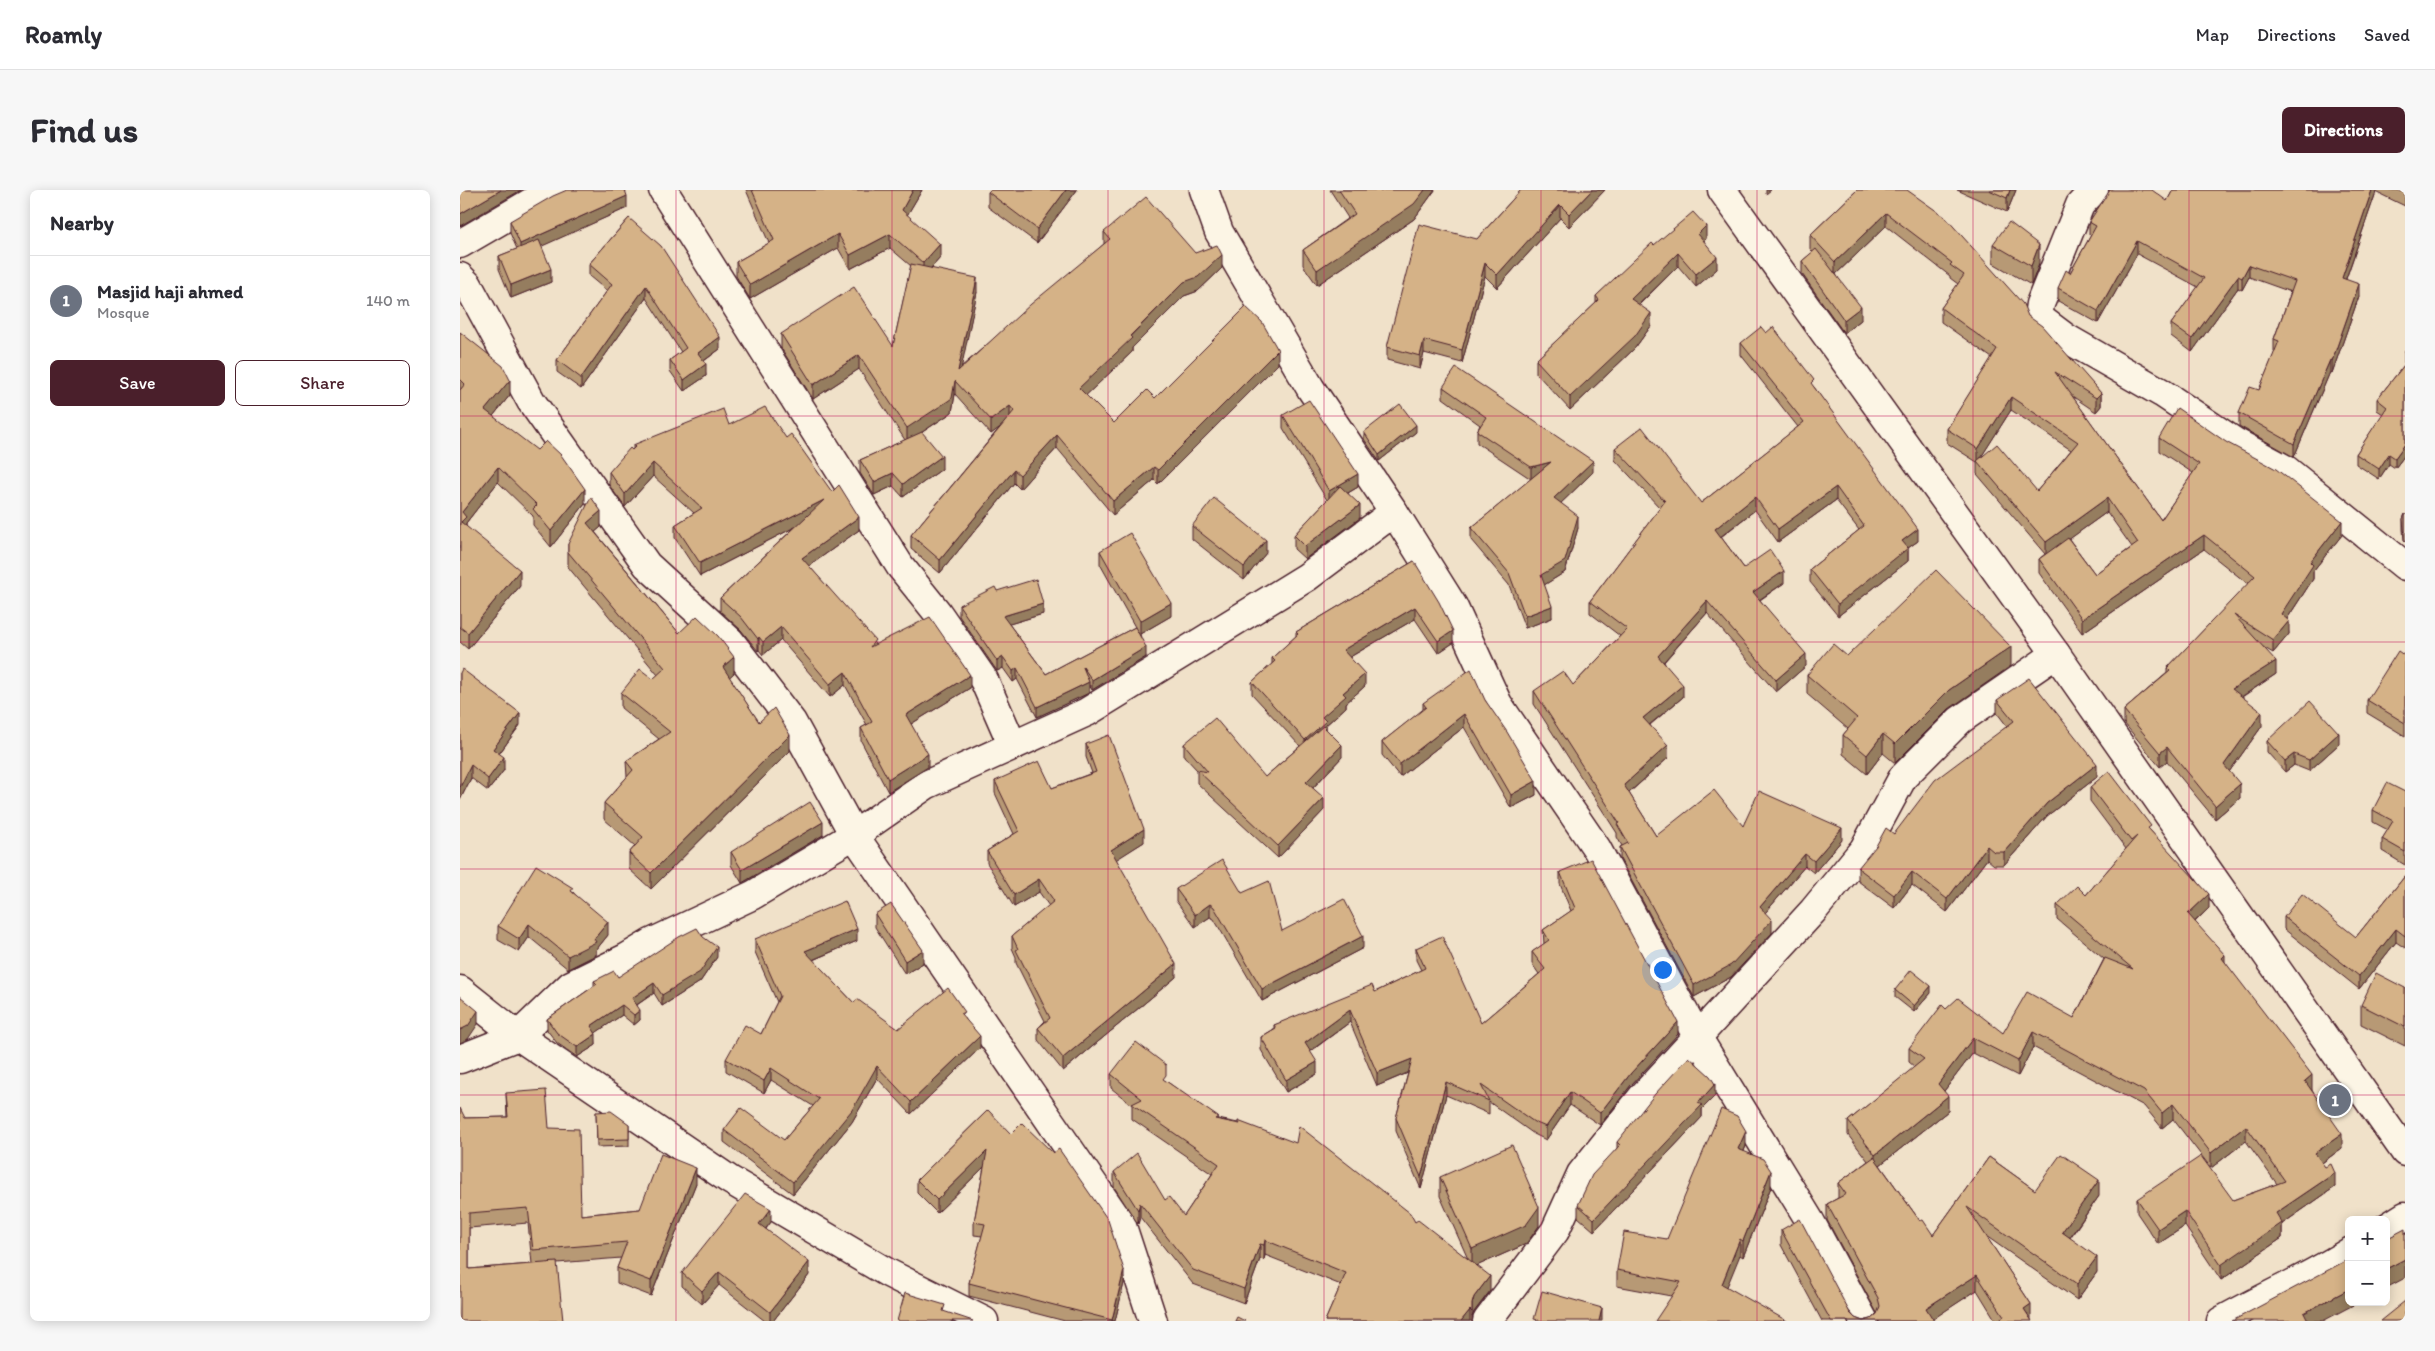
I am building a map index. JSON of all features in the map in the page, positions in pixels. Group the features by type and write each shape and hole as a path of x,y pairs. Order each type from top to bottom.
{"street":[{"path":"460,244 547,193 559,190"},
{"path":"663,190 900,566 937,612 984,680 1012,744"},
{"path":"1204,190 1219,232 1311,389 1394,512 1453,606 1498,704 1597,849 1698,1038 1810,1221 1864,1321"},
{"path":"1722,190 2056,654 2405,1152"},
{"path":"2094,190 2080,205 2040,304 2038,317 2066,338 2162,393 2234,442 2286,470 2405,566"},
{"path":"460,277 468,285 532,401 647,565 730,641 792,722 854,835 1122,1226 1153,1321"},
{"path":"460,1058 518,1036 571,984 626,958 651,943 753,895 854,835 926,786 1012,744 1087,712 1307,577 1394,512"},
{"path":"1487,1321 1555,1231 1581,1174 1643,1096 1813,911 1864,849 1903,777 1960,720 2056,654"},
{"path":"460,990 518,1036 730,1180 888,1273 984,1321"},
{"path":"2390,1225 2405,1216"},
{"path":"2222,1321 2252,1303 2313,1274 2345,1254"}],"building":[{"path":"460,190 501,190 460,214"},
{"path":"567,190 625,190 627,196 520,244 510,221"},
{"path":"752,190 913,190 902,210 940,244 923,263 890,234 850,255 838,234 750,285 736,262 774,240"},
{"path":"990,190 1066,190 1037,229 988,192"},
{"path":"1339,190 1379,190 1381,192 1382,190 1425,190 1414,204 1317,270 1303,250 1355,214"},
{"path":"1521,190 1592,190 1569,214 1560,205 1497,275 1485,263 1462,350 1424,340 1420,356 1387,347 1419,224 1477,239"},
{"path":"1857,190 1907,190 1945,217 2023,304 2028,316 2042,326 2101,393 2096,398 2055,372 2161,520 2199,464 2159,438 2177,408 2226,442 2276,469 2342,521 2310,562 2313,565 2281,614 2289,621 2273,640 2234,615 2276,661 2232,689 2262,712 2224,765 2240,784 2215,806 2167,747 2160,753 2124,710 2170,671 2167,668 2255,576 2204,535 2082,619 2039,559 2068,538 2095,574 2138,543 2107,498 2046,542 1977,461 1997,444 2037,491 2078,442 2011,397 1978,449 1947,429 1997,349 1941,308 1964,275 1950,265 1952,263 1886,213 1835,262 1810,235"},
{"path":"1989,190 2010,190 2007,198"},
{"path":"2110,190 2152,190 2167,201 2173,190 2372,190 2342,278 2359,284 2332,361 2330,360 2294,444 2239,413 2250,387 2259,390 2279,341 2274,339 2295,281 2249,265 2242,278 2238,276 2192,339 2171,324 2204,278 2137,241 2098,311 2058,288 2066,270 2070,273 2096,226 2089,222"},
{"path":"1146,197 1195,253 1217,245 1222,255 1198,277 1184,282 1130,336 1132,338 1079,388 1114,423 1147,390 1155,398 1246,307 1262,322 1278,350 1158,470 1154,467 1113,501 1057,435 1020,475 1014,470 940,560 911,535 1014,411 1010,406 991,420 955,381 952,398 907,428 859,355 813,385 781,334 854,287 893,346 911,264 977,278 958,371 1031,304 1110,239 1104,232"},
{"path":"1693,212 1706,226 1698,234 1717,257 1696,274 1678,253 1631,299 1651,313 1635,336 1570,397 1536,360 1599,300 1596,296 1652,243 1654,245"},
{"path":"629,218 661,246 720,337 698,353 706,364 684,380 670,360 686,348 646,286 581,378 557,360 612,284 589,264"},
{"path":"2009,222 2039,245 2031,266 1993,244"},
{"path":"539,240 551,269 511,285 499,256"},
{"path":"1816,249 1861,307 1844,320 1802,261"},
{"path":"1761,327 1766,333 1773,327 1814,380 1811,383 1918,529 1902,541 1908,548 1838,604 1810,569 1864,526 1836,487 1778,529 1755,497 1715,529 1744,568 1770,550 1784,571 1753,592 1806,654 1776,680 1707,601 1658,656 1683,685 1643,718 1668,745 1624,785 1656,836 1714,790 1743,826 1759,791 1842,828 1814,861 1805,854 1760,907 1772,920 1731,965 1694,985 1620,847 1628,843 1617,824 1619,823 1534,691 1563,671 1573,685 1627,629 1590,601 1665,501 1615,448 1642,427 1701,503 1804,422 1741,343"},
{"path":"460,332 503,366 510,380 485,410 537,450 546,441 561,455 585,489 551,531 533,509 537,505 498,467 462,512 466,517 461,522 520,570 468,633 460,627 460,390 465,384 460,379"},
{"path":"2405,364 2405,444 2395,458 2389,454 2379,469 2356,454 2387,407 2377,399"},
{"path":"1456,368 1593,461 1554,498 1578,516 1565,561 1541,575 1552,606 1525,616 1509,573 1471,528 1551,462 1531,467 1477,431 1486,417 1443,387"},
{"path":"1309,400 1358,474 1329,491 1283,415"},
{"path":"1400,404 1416,425 1379,455 1364,432"},
{"path":"765,407 786,438 791,434 832,492 839,485 859,517 802,558 875,640 870,647 930,617 970,675 906,715 928,754 888,779 861,728 872,722 845,672 830,684 781,627 763,642 759,637 758,639 741,617 720,598 824,500 700,563 675,525 702,508 653,463 625,494 609,472 630,448 632,450 635,447 633,445 723,409 729,425"},
{"path":"922,432 942,456 903,484 893,473 874,482 860,460"},
{"path":"1340,486 1360,505 1305,546 1294,535"},
{"path":"591,497 601,511 587,523 679,633 697,616 718,636 734,657 723,667 759,722 774,708 790,735 651,873 629,853 643,837 604,803 633,770 626,761 670,732 621,693 640,669 653,679 665,668 568,552 568,544"},
{"path":"1214,498 1266,540 1244,567 1192,526"},
{"path":"2405,514 2405,532 2403,519"},
{"path":"1130,533 1171,603 1140,621 1100,551"},
{"path":"1414,561 1439,602 1453,631 1438,641 1415,607 1343,650 1365,674 1343,693 1346,696 1322,717 1326,721 1305,740 1252,682 1275,661 1272,658 1298,634 1296,632"},
{"path":"1936,570 2011,647 1949,690 1895,744 1883,734 1867,755 1843,735 1857,718 1807,675 1833,644 1847,656"},
{"path":"1036,579 1043,604 1003,616 1046,674 1135,627 1146,647 1092,680 1083,667 1089,682 1037,707 1017,668 1013,671 1003,657 997,661 959,605 995,587 997,591"},
{"path":"2398,651 2405,656 2405,723 2367,700"},
{"path":"462,669 520,713 493,749 504,757 488,779 471,765 460,787 460,673"},
{"path":"1471,669 1485,700 1507,732 1536,781 1511,795 1464,714 1400,764 1382,742 1426,707 1423,703"},
{"path":"2029,678 2097,764 2047,803 2004,852 1994,852 1987,846 1947,899 1912,872 1894,895 1858,868 1876,846 1886,828 1894,834 1935,780 2014,721 1997,700"},
{"path":"2310,701 2339,733 2309,760 2294,754 2285,761 2267,741"},
{"path":"1215,718 1265,777 1323,726 1342,745 1306,782 1324,798 1278,846 1197,770 1208,772 1184,744"},
{"path":"1109,735 1144,829 1111,850 1176,964 1063,1058 1038,1028 1050,1018 1016,950 1018,949 1012,936 1054,901 1039,879 1014,895 987,851 1019,831 995,781 1039,761 1052,788 1096,772 1086,744"},
{"path":"2109,771 2151,826 2148,828 2209,894 2188,914 2225,955 2222,958 2312,1075 2305,1081 2342,1134 2315,1153 2325,1167 2331,1164 2335,1173 2276,1213 2282,1223 2221,1265 2185,1211 2158,1229 2137,1199 2201,1156 2233,1200 2285,1181 2246,1126 2211,1153 2173,1104 2162,1113 2144,1091 2033,1032 2018,1061 1973,1038 1938,1084 1948,1096 1875,1155 1848,1121 1924,1059 1909,1048 1942,1005 1946,1009 1958,998 2003,1033 2027,992 2074,1018 2105,958 2133,969 2057,905 2077,886 2086,895 2137,836 2131,841 2090,787"},
{"path":"2387,783 2405,792 2405,852 2382,839 2393,821 2373,810"},
{"path":"810,802 823,822 742,870 731,852"},
{"path":"1591,859 1678,1022 1631,1073 1600,1113 1570,1092 1546,1127 1534,1122 1481,1085 1489,1101 1446,1082 1421,1177 1396,1118 1412,1059 1377,1073 1350,1010 1305,1043 1317,1062 1286,1080 1261,1037 1276,1028 1274,1025 1372,985 1375,992 1425,968 1416,948 1442,936 1481,1023 1545,969 1532,952 1549,940 1543,930 1575,908 1560,872"},
{"path":"1222,860 1242,893 1269,881 1282,931 1344,899 1363,936 1262,989 1214,907 1210,904 1195,915 1176,889"},
{"path":"536,865 573,888 571,891 608,922 594,939 596,942 568,956 529,924 519,939 498,926"},
{"path":"2405,876 2405,936 2396,929 2359,976 2284,917 2302,894 2356,937"},
{"path":"845,901 857,929 805,951 854,1003 857,999 898,1029 948,988 965,1012 961,1014 980,1036 911,1102 877,1066 852,1110 793,1182 724,1130 741,1108 784,1140 819,1099 771,1068 764,1081 726,1059 745,1025 761,1034 780,996 755,939"},
{"path":"891,904 923,950 905,961 875,914"},
{"path":"697,928 703,937 717,947 700,972 662,995 654,983 632,998 640,1010 634,1015 622,1005 591,1026 596,1034 577,1047 557,1033 547,1019 597,984 594,981 614,971 618,977 679,937"},
{"path":"1911,970 1931,986 1914,1006 1895,990"},
{"path":"2376,973 2405,988 2405,1027 2361,1005"},
{"path":"460,996 478,1011 468,1026 460,1030"},
{"path":"1136,1042 1166,1065 1166,1075 1163,1079 1218,1117 1215,1119 1240,1124 1238,1121 1296,1143 1299,1126 1410,1213 1415,1222 1418,1220 1490,1276 1474,1297 1472,1312 1470,1310 1461,1321 1325,1321 1346,1273 1265,1240 1264,1245 1260,1244 1244,1289 1193,1270 1140,1203 1138,1210 1114,1172 1137,1153 1165,1200 1169,1197 1184,1216 1219,1164 1132,1104 1142,1099 1111,1074"},
{"path":"1689,1057 1710,1076 1715,1084 1698,1103 1702,1105 1594,1219 1578,1205 1592,1175 1620,1145 1617,1142 1655,1094"},
{"path":"546,1090 549,1128 579,1129 581,1215 640,1209 661,1154 696,1168 651,1281 617,1268 627,1242 533,1250 528,1208 469,1213 469,1269 557,1262 563,1321 460,1321 460,1108 465,1118 508,1117 506,1093"},
{"path":"1721,1109 1737,1116 1746,1131 1738,1149 1763,1159 1771,1171 1743,1241 1740,1239 1722,1284 1787,1321 1655,1321 1681,1282 1617,1270 1624,1232 1667,1239"},
{"path":"988,1110 1011,1134 1022,1123 1053,1153 1059,1149 1108,1220 1124,1270 1112,1320 969,1283 985,1224 974,1222 987,1151 937,1200 917,1180"},
{"path":"611,1111 629,1124 629,1139 597,1140 596,1112"},
{"path":"1512,1145 1539,1207 1526,1225 1472,1249 1440,1177"},
{"path":"2061,1154 2099,1180 2062,1232 2097,1257 2077,1284 1967,1207 2031,1304 2024,1309 2032,1321 1996,1321 2004,1316 1977,1275 1926,1308 1934,1321 1863,1321 1871,1319 1877,1314 1880,1306 1878,1298 1827,1204 1846,1194 1838,1183 1874,1157 1920,1221 1923,1220 1933,1235 1989,1157 2035,1190"},
{"path":"745,1194 771,1209 759,1224 809,1262 770,1312 719,1272 702,1291 682,1273"},
{"path":"1800,1219 1850,1313 1855,1318 1863,1321 1831,1321 1781,1230"},
{"path":"2405,1229 2405,1259 2390,1267 2390,1261 2390,1237"},
{"path":"2345,1261 2345,1291 2304,1313 2308,1321 2232,1321"},
{"path":"1542,1291 1602,1308 1599,1321 1542,1321 1534,1319"},
{"path":"905,1293 945,1305 943,1311 973,1321 897,1321"},
{"path":"2405,1301 2405,1321 2380,1321"},
{"path":"1237,1317 1245,1321 1235,1321"}],"place":[{"name":"Masjid haji ahmed","path":"2335,1100"}]}
